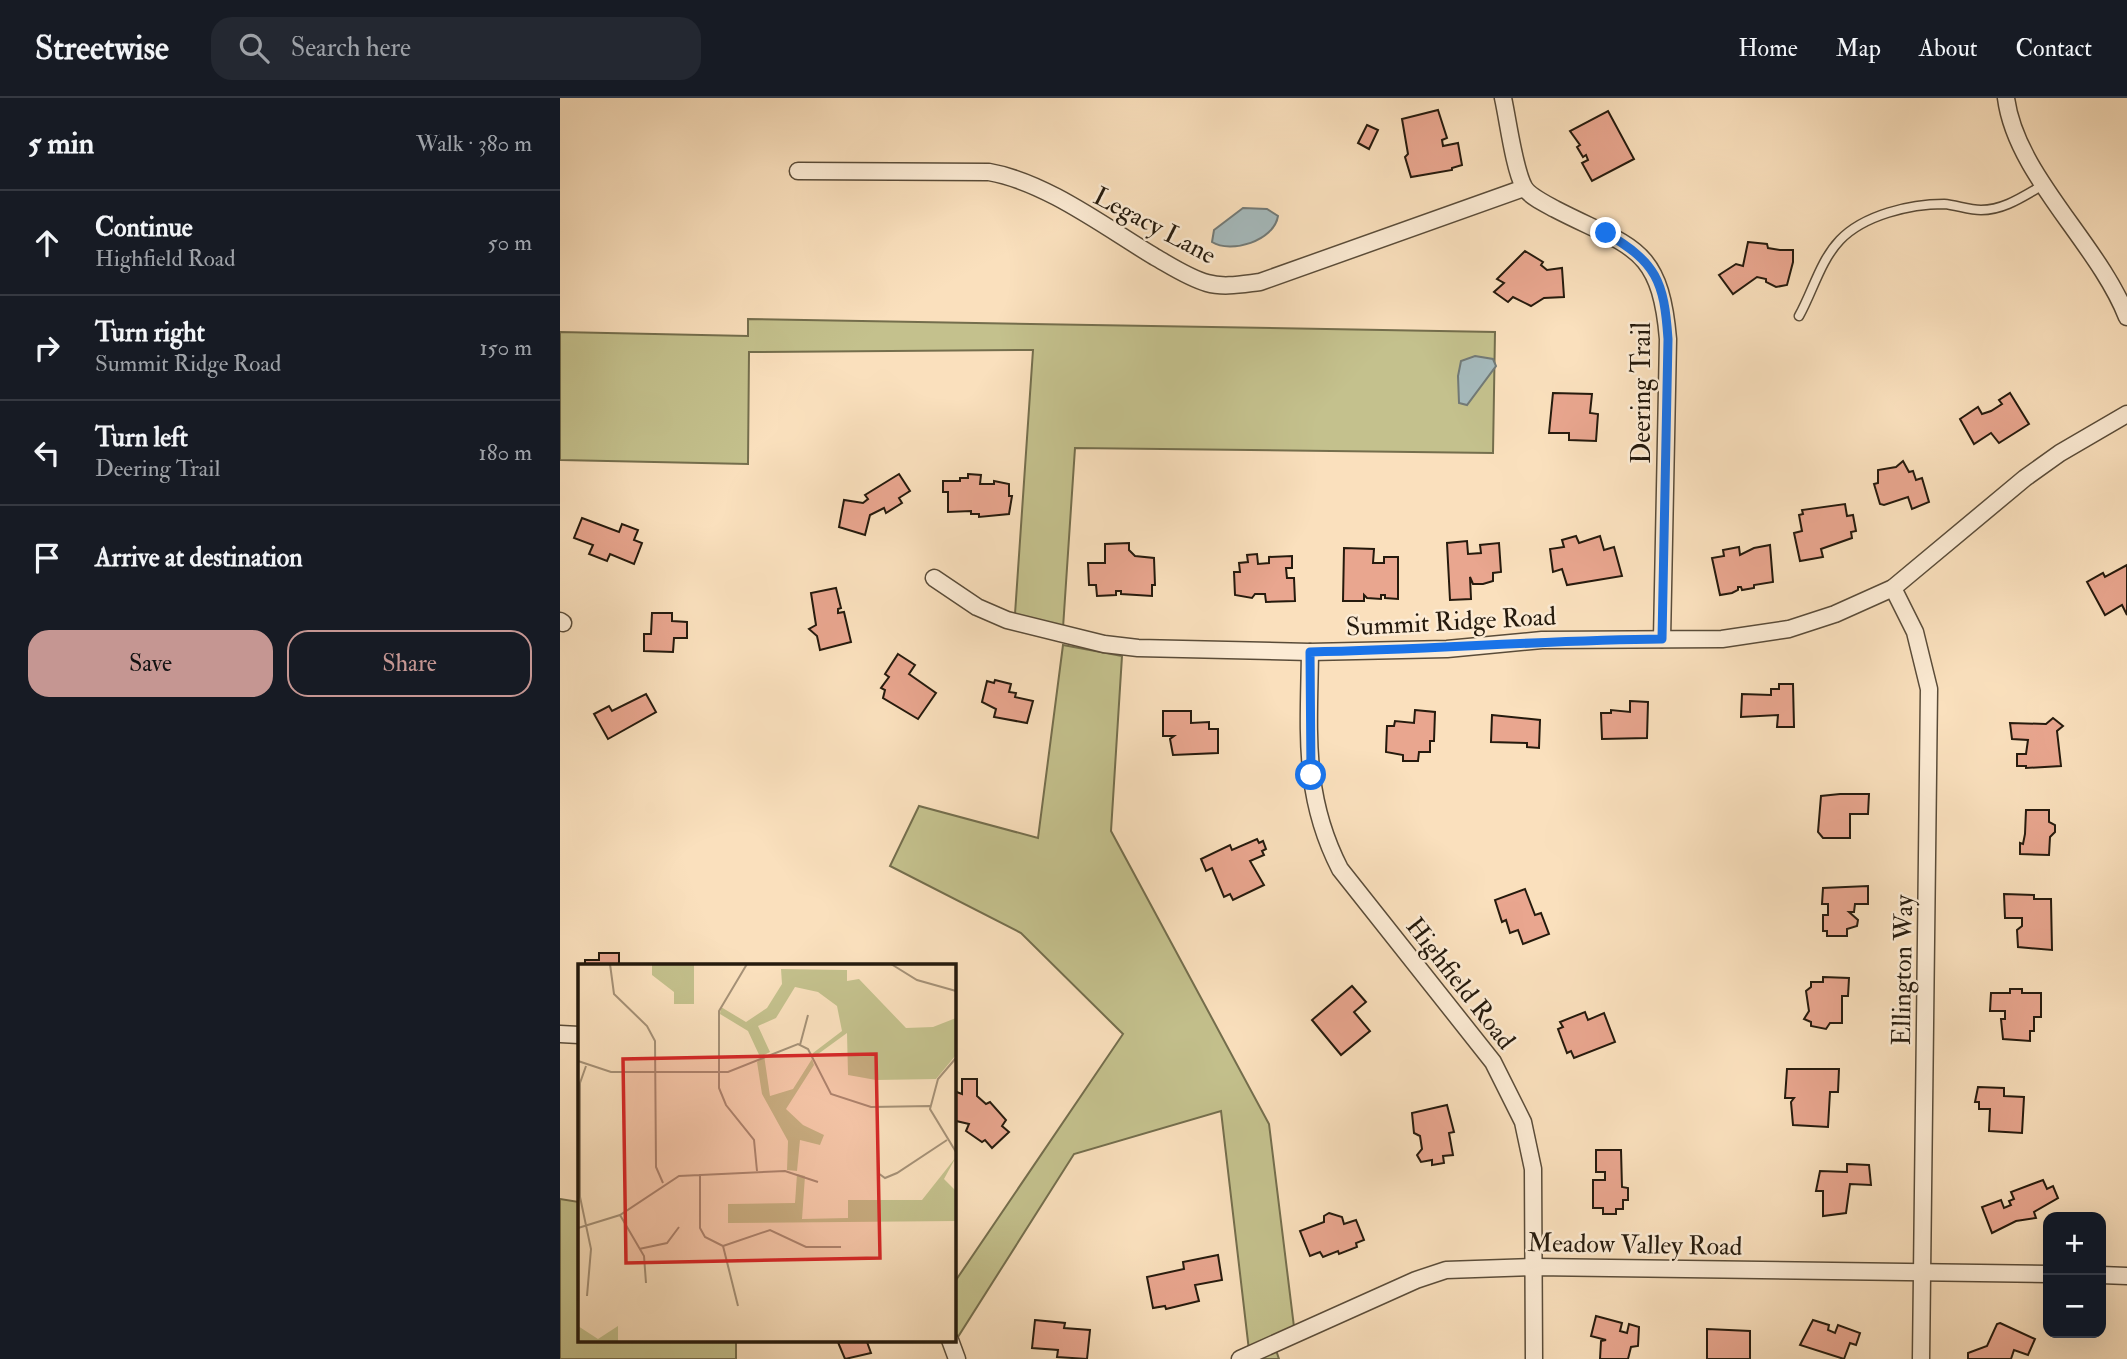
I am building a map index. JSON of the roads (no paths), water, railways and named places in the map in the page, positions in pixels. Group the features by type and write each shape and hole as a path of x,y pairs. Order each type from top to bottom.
{"street":[{"path":"1503,98 1524,188"},
{"path":"2006,98 2016,135 2045,184 2110,280 2127,317"},
{"name":"Legacy Lane","path":"798,171 989,172 1011,176 1037,188 1182,273 1208,284 1234,285 1260,282 1524,188"},
{"name":"Deering Trail","path":"1524,188 1545,203 1637,251 1656,275 1665,303 1668,339 1662,639"},
{"name":"Summit Ridge Road","path":"934,578 977,607 1007,620 1104,644 1138,648 1310,652 1447,649 1542,640 1722,639 1789,629 1835,614 1893,588 2025,478 2060,453 2127,414"},
{"name":"Ellington Way","path":"1893,588 1915,632 1929,689 1921,1359"},
{"name":"Highfield Road","path":"1310,652 1311,775 1315,804 1325,840 1340,869 1493,1062 1508,1087 1523,1122 1533,1169 1534,1359"},
{"path":"560,1034 578,1035"},
{"name":"Meadow Valley Road","path":"1240,1359 1416,1280 1446,1270 1535,1267 2043,1274"},
{"path":"2106,1275 2127,1276"},
{"path":"951,1342 957,1359"}],"lane":[{"path":"1798,316 1828,256 1841,239 1870,219 1912,208 1944,204 1982,210 2006,206 2045,184"}]}
